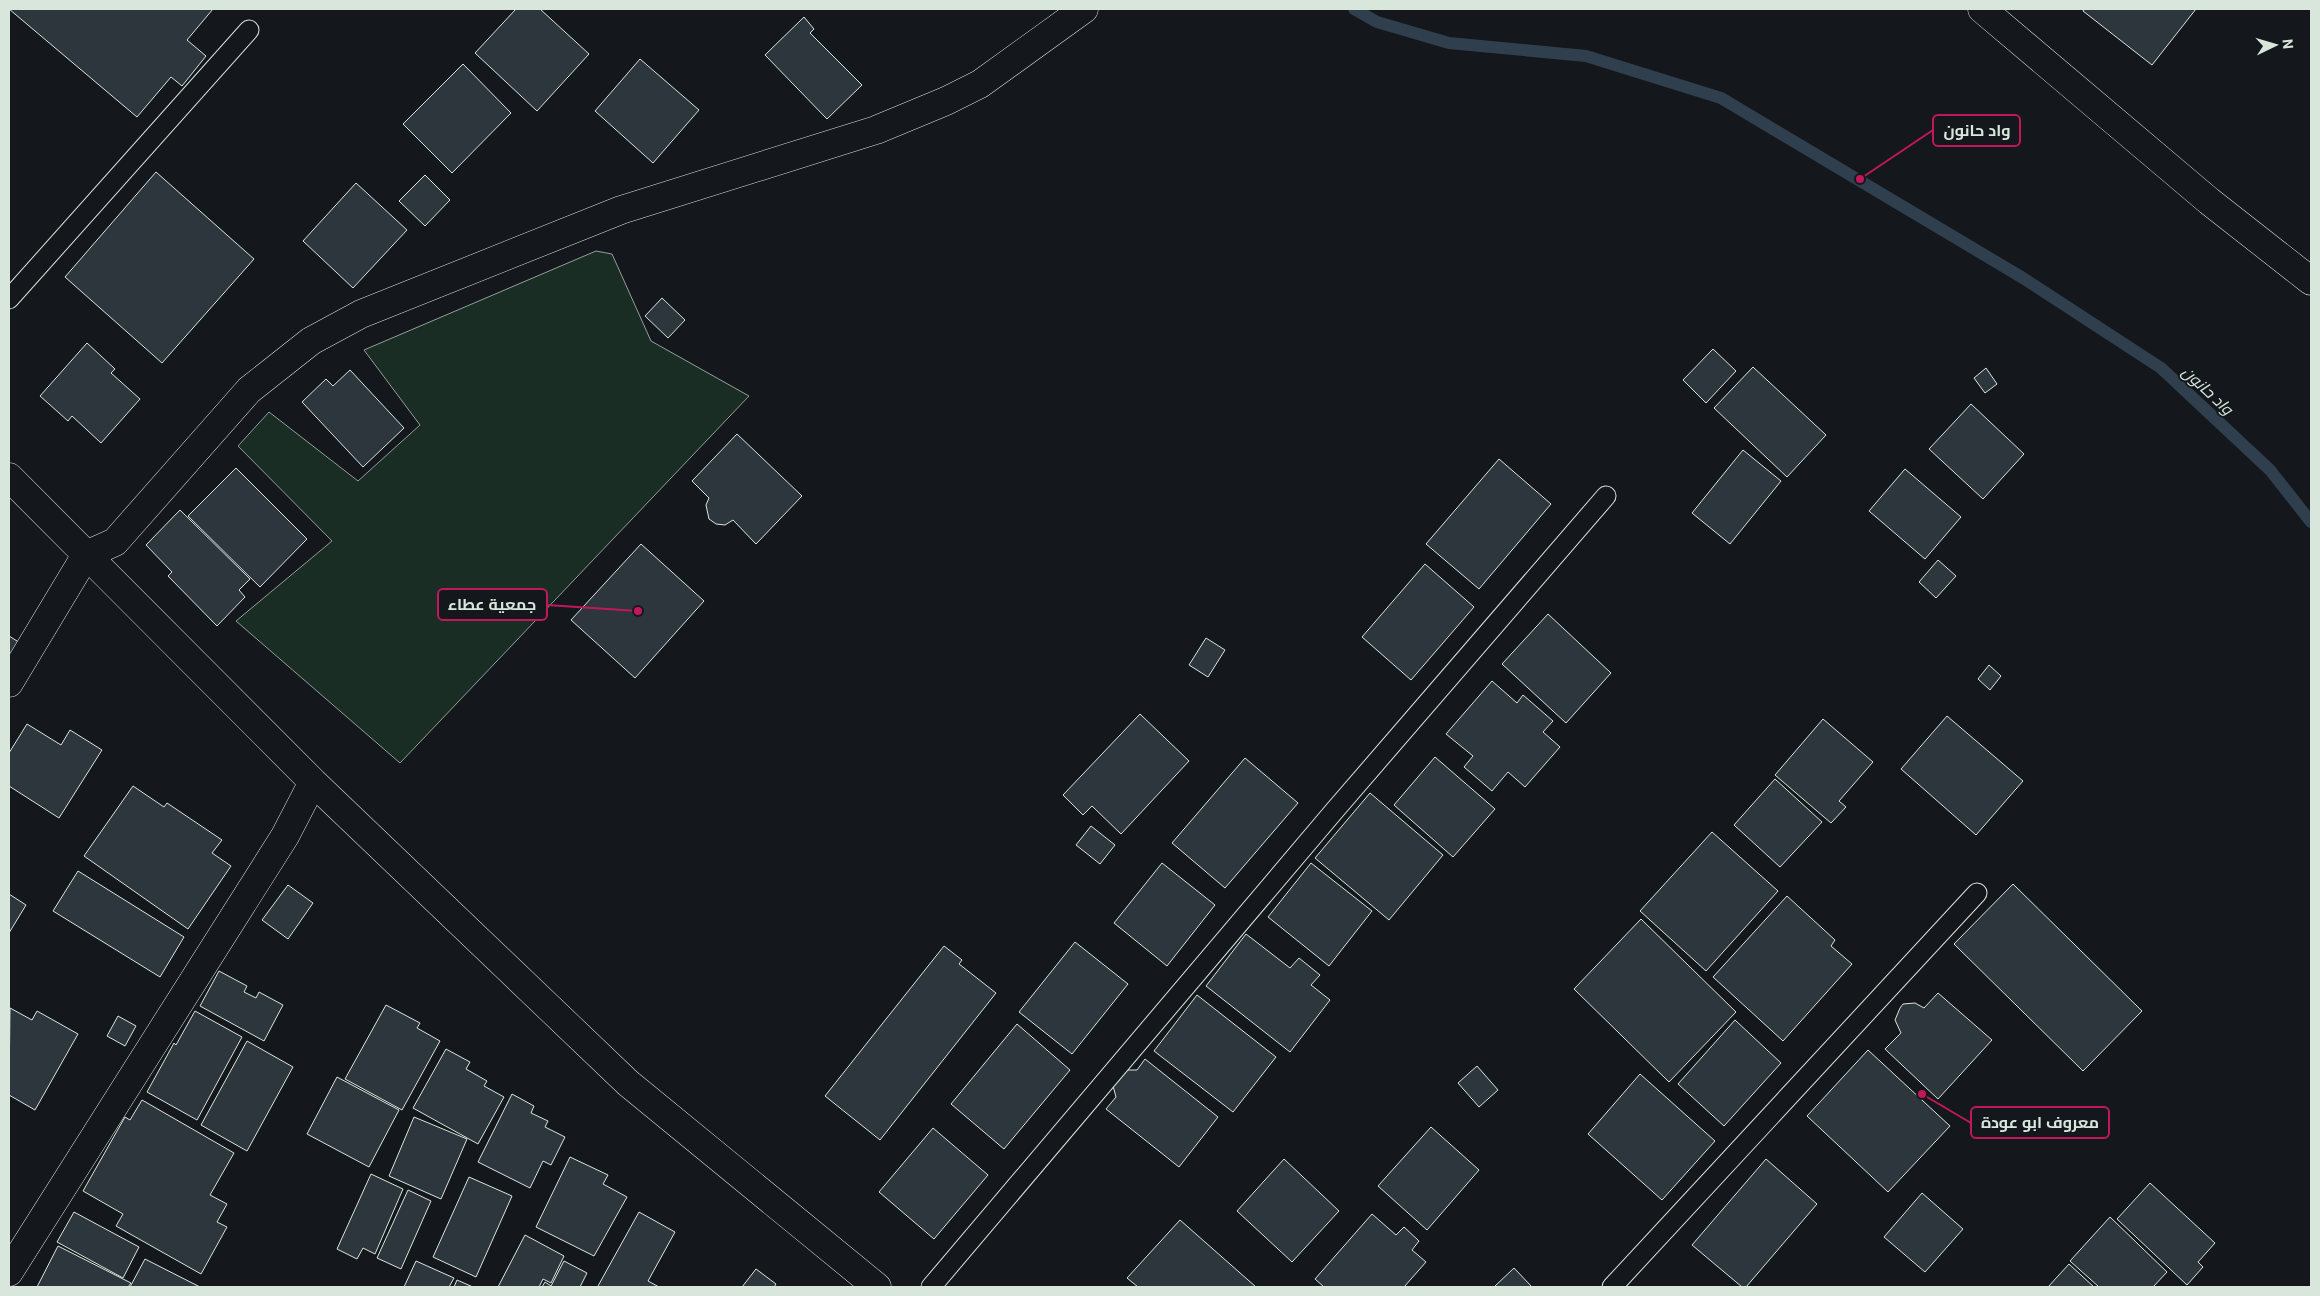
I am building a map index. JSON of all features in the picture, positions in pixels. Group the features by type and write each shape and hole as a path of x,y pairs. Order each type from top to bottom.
{"street":[{"path":"9,683 86,555 115,542 249,390 311,341 361,314 621,210 876,130 946,101 980,84 1084,9"},
{"path":"1982,9 2209,201 2311,281"},
{"path":"9,477 313,782 628,1083 877,1287"},
{"path":"9,1272 285,836 313,782"}],"lane":[{"path":"9,299 249,30"},
{"path":"931,1287 1335,810 1606,496"},
{"path":"1612,1287 1977,893"}],"green space":[{"path":"596,251 612,254 651,341 749,396 400,763 236,621 332,541 238,446 269,412 358,481 420,425 364,350"}],"building":[{"path":"9,9 213,9 187,40 206,56 182,86 171,77 137,117"},
{"path":"516,9 540,9 589,54 537,111 475,53"},
{"path":"2084,9 2196,9 2152,65 2083,11"},
{"path":"804,17 814,29 810,33 862,85 827,119 765,55"},
{"path":"640,59 699,110 653,163 595,111"},
{"path":"463,64 511,113 452,173 403,124"},
{"path":"156,172 254,259 162,363 65,277"},
{"path":"425,175 450,200 425,226 399,201"},
{"path":"356,183 407,230 353,288 303,241"},
{"path":"662,298 685,320 668,338 645,316"},
{"path":"87,343 115,369 111,373 140,399 101,443 72,416 68,421 40,396"},
{"path":"1713,349 1736,371 1706,403 1683,380"},
{"path":"1753,367 1826,435 1787,477 1714,408"},
{"path":"1986,368 1997,384 1985,393 1974,378"},
{"path":"350,370 404,428 363,467 302,402 326,379 333,386"},
{"path":"1971,404 2024,454 1983,499 1929,449"},
{"path":"737,434 802,496 756,544 733,520 725,525 716,524 709,519 706,505 709,498 692,481"},
{"path":"1743,450 1781,481 1730,544 1692,513"},
{"path":"1499,459 1551,504 1479,589 1426,544"},
{"path":"236,468 307,539 260,587 188,516"},
{"path":"1905,469 1961,517 1925,559 1869,511"},
{"path":"180,510 250,579 239,590 245,597 217,626 168,576 172,572 146,545"},
{"path":"641,544 704,601 635,678 571,620"},
{"path":"1938,560 1956,576 1936,598 1919,582"},
{"path":"1425,564 1474,607 1411,680 1362,637"},
{"path":"1548,614 1611,673 1566,723 1502,664"},
{"path":"9,636 25,646 9,673"},
{"path":"1206,638 1225,650 1208,677 1189,665"},
{"path":"1989,665 2001,676 1990,690 1978,679"},
{"path":"1492,681 1517,703 1523,695 1553,721 1543,732 1560,747 1525,787 1508,772 1492,791 1464,767 1473,756 1446,734"},
{"path":"1140,714 1189,761 1121,834 1092,806 1083,815 1063,795"},
{"path":"1947,716 2023,781 1976,835 1901,769"},
{"path":"1823,719 1873,762 1839,801 1846,807 1831,823 1775,775"},
{"path":"27,724 61,745 70,730 102,750 59,818 9,786 9,753"},
{"path":"1435,757 1495,809 1453,857 1394,805"},
{"path":"1245,758 1298,803 1225,888 1172,843"},
{"path":"1775,779 1822,822 1780,867 1734,825"},
{"path":"133,786 164,807 167,803 222,840 212,853 231,866 188,929 84,856"},
{"path":"1370,793 1443,855 1389,920 1315,858"},
{"path":"1091,826 1115,845 1100,864 1076,845"},
{"path":"1712,832 1778,891 1706,971 1640,911"},
{"path":"1162,863 1215,905 1167,966 1114,923"},
{"path":"1311,863 1372,911 1329,966 1268,917"},
{"path":"78,871 184,937 160,977 53,911"},
{"path":"2013,884 2142,1011 2083,1071 1954,944"},
{"path":"288,885 313,903 288,939 262,920"},
{"path":"9,894 26,905 9,933"},
{"path":"1787,896 1835,940 1831,946 1852,964 1783,1041 1713,977"},
{"path":"1641,919 1736,1012 1669,1082 1574,989"},
{"path":"1246,934 1290,968 1299,958 1320,975 1311,985 1330,1000 1290,1052 1206,986"},
{"path":"1075,942 1128,984 1072,1054 1019,1012"},
{"path":"944,946 962,960 959,964 996,993 880,1140 825,1096"},
{"path":"219,971 247,986 244,992 256,998 259,992 283,1005 264,1041 200,1006"},
{"path":"1938,993 1992,1040 1938,1099 1885,1049 1901,1033 1895,1020 1903,1004 1915,1003 1924,1008"},
{"path":"1197,995 1276,1057 1233,1112 1154,1051"},
{"path":"386,1005 420,1023 417,1028 440,1041 402,1110 345,1079"},
{"path":"10,1008 32,1020 37,1011 78,1034 35,1110 9,1095"},
{"path":"195,1011 242,1037 197,1120 147,1092 174,1043 176,1045"},
{"path":"118,1016 136,1026 125,1046 107,1036"},
{"path":"1735,1020 1781,1063 1724,1126 1678,1084"},
{"path":"1017,1024 1070,1070 1004,1149 951,1104"},
{"path":"247,1041 293,1067 247,1151 201,1125"},
{"path":"446,1049 470,1062 466,1069 487,1081 484,1086 504,1097 478,1144 413,1108"},
{"path":"1868,1050 1950,1126 1888,1192 1807,1116"},
{"path":"1145,1059 1218,1117 1179,1167 1106,1109 1116,1097 1113,1086 1125,1070 1137,1070"},
{"path":"1477,1066 1498,1090 1479,1107 1458,1083"},
{"path":"1640,1074 1715,1141 1662,1200 1588,1134"},
{"path":"337,1077 399,1110 369,1167 307,1134"},
{"path":"512,1094 534,1106 531,1113 548,1121 545,1127 565,1137 551,1165 543,1161 530,1188 478,1162"},
{"path":"142,1100 234,1153 210,1195 227,1204 217,1222 227,1227 201,1274 116,1226 123,1214 83,1191 125,1117 130,1120"},
{"path":"414,1117 467,1139 441,1199 389,1176"},
{"path":"1431,1127 1479,1170 1427,1230 1378,1186"},
{"path":"933,1128 988,1175 934,1239 879,1192"},
{"path":"570,1157 608,1175 603,1184 627,1197 594,1256 536,1227"},
{"path":"1284,1159 1339,1211 1292,1262 1237,1211"},
{"path":"1766,1159 1817,1204 1746,1287 1742,1287 1692,1245"},
{"path":"371,1174 403,1189 375,1254 363,1248 357,1259 337,1249"},
{"path":"469,1177 512,1196 476,1277 433,1257"},
{"path":"2150,1183 2215,1243 2198,1262 2203,1267 2187,1285 2117,1219"},
{"path":"408,1190 431,1201 401,1269 377,1258"},
{"path":"1922,1193 1963,1229 1925,1272 1884,1237"},
{"path":"74,1212 139,1247 123,1278 57,1242"},
{"path":"639,1212 675,1232 648,1281 659,1287 599,1287 598,1286"},
{"path":"1372,1214 1396,1235 1404,1227 1419,1241 1412,1250 1426,1262 1404,1287 1324,1287 1315,1279"},
{"path":"2110,1217 2167,1272 2153,1287 2099,1287 2070,1261"},
{"path":"1180,1220 1256,1287 1138,1287 1127,1278"},
{"path":"525,1235 564,1256 551,1283 543,1279 539,1287 498,1287"},
{"path":"58,1246 131,1283 128,1287 37,1287"},
{"path":"145,1259 200,1287 130,1287"},
{"path":"416,1261 454,1278 449,1287 404,1287"},
{"path":"564,1261 587,1273 580,1287 542,1287 545,1282 551,1286"},
{"path":"2069,1264 2094,1287 2048,1287"},
{"path":"1514,1268 1532,1287 1494,1287"},
{"path":"756,1269 776,1284 774,1287 742,1287"},
{"path":"457,1280 473,1287 454,1287"}],"waterway":[{"name":"واد حانون","path":"1354,9 1377,22 1449,43 1586,56 1721,98 2023,278 2161,368 2270,470 2311,522"}],"place":[{"name":"واد حانون","path":"1860,179"},
{"name":"جمعية عطاء","path":"638,611"},
{"name":"معروف ابو عودة","path":"1922,1094"}]}
